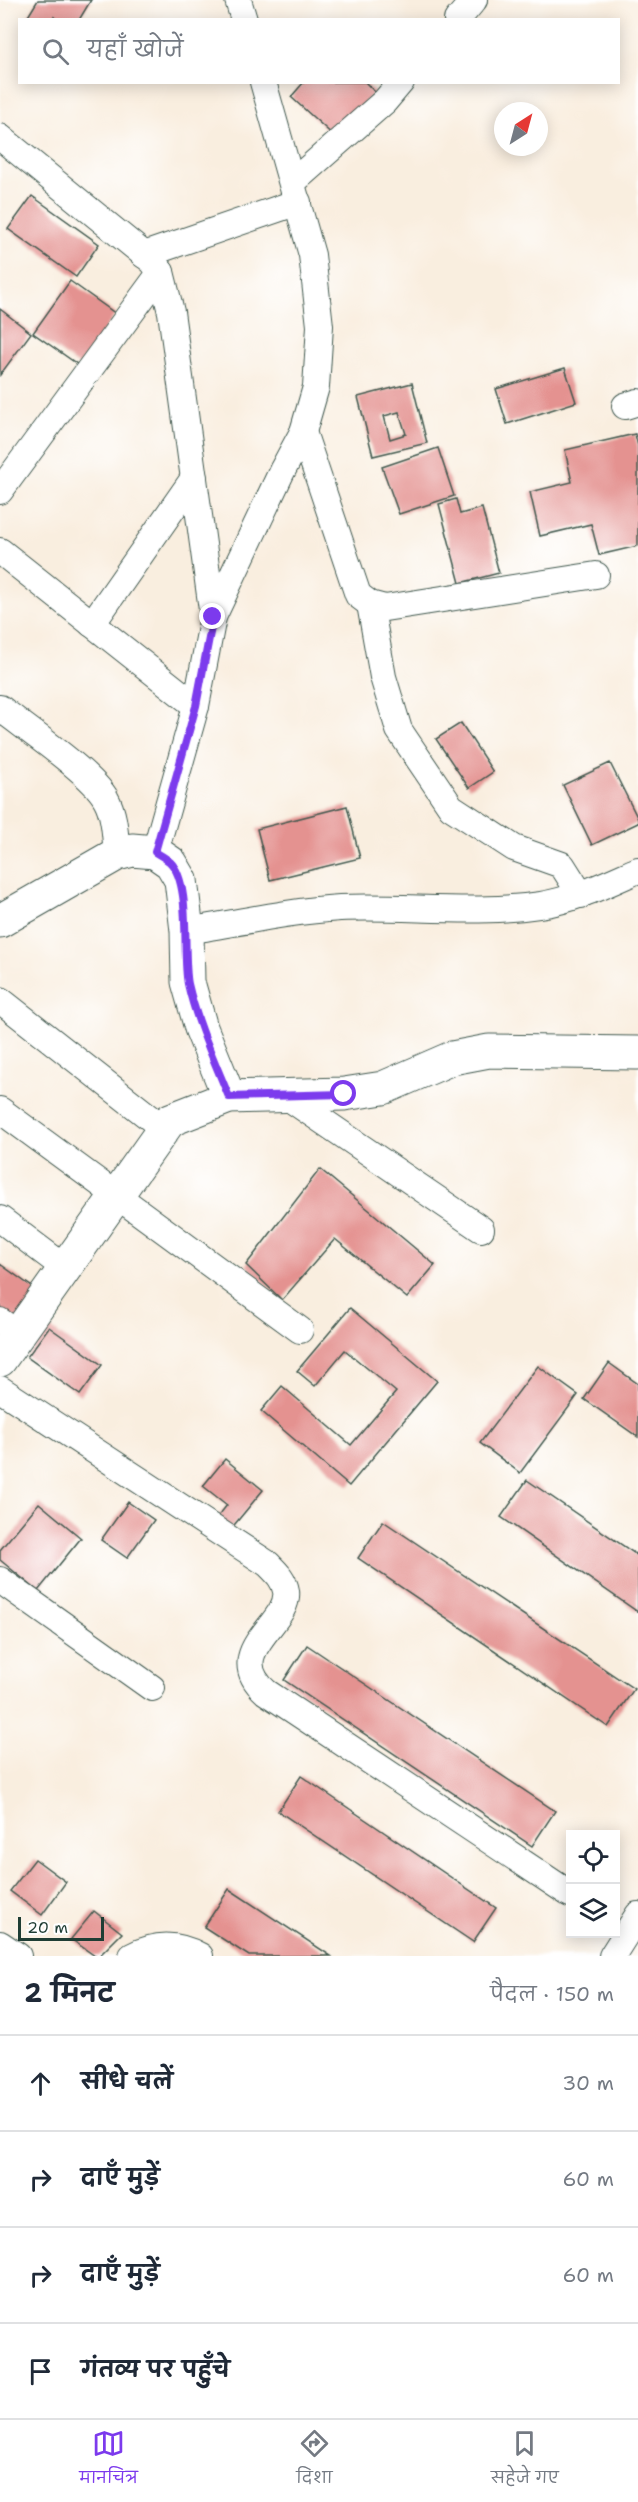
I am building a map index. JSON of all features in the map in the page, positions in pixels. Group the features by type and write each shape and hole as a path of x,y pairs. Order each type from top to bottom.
{"street":[{"path":"238,0 243,18"},
{"path":"459,18 474,0"},
{"path":"155,852 196,706 213,617 282,471 303,432 316,387 320,326 312,255 264,84"},
{"path":"0,491 153,264 295,192 399,84"},
{"path":"0,137 153,264 169,302 213,617"},
{"path":"303,432 358,595 370,604 385,608 596,574"},
{"path":"92,624 194,478"},
{"path":"0,551 196,706"},
{"path":"370,604 383,677 399,730 451,807 514,848 562,865 580,895"},
{"path":"0,708 89,779 106,798 114,823 117,854"},
{"path":"0,921 117,854 132,850 155,852 171,863 181,880 187,931 188,982 201,1028 229,1097"},
{"path":"187,931 340,908 491,910 541,905 580,895 638,870"},
{"path":"0,1000 163,1128"},
{"path":"6,1338 65,1268 170,1120 229,1097 344,1094 383,1088 452,1058 489,1051 638,1053"},
{"path":"286,1096 481,1229"},
{"path":"0,1110 300,1330"},
{"path":"0,1219 65,1268"},
{"path":"0,1389 276,1572 283,1581 286,1593 285,1603 250,1659 251,1671 256,1683 266,1692 566,1891"},
{"path":"0,1580 152,1688"},
{"path":"612,1956 627,1923"},
{"path":"0,1944 18,1956"},
{"path":"132,1956 163,1945 176,1945 200,1956"}],"building":[{"path":"38,0 91,0 80,18 27,18"},
{"path":"302,84 367,84 375,92 335,137 291,97"},
{"path":"32,196 99,244 76,277 8,229"},
{"path":"70,281 116,314 80,366 33,333"},
{"path":"0,309 31,333 0,375"},
{"path":"565,368 576,402 507,424 496,389"},
{"path":"412,383 427,443 373,456 358,397","holes":["399,412 406,434 390,439 384,416"]},
{"path":"635,434 638,446 638,546 599,555 591,524 540,536 530,492 572,482 565,450"},
{"path":"438,448 454,496 399,514 382,467"},
{"path":"456,499 460,514 482,508 499,573 460,583 439,504"},
{"path":"461,723 493,772 469,788 436,739"},
{"path":"610,763 638,823 592,845 563,785"},
{"path":"347,806 360,858 270,880 257,829"},
{"path":"320,1169 435,1265 407,1298 335,1239 282,1300 246,1265"},
{"path":"0,1264 39,1292 17,1324 0,1312"},
{"path":"350,1308 437,1381 349,1486 261,1411 282,1386 351,1445 396,1392 345,1350 315,1386 297,1371"},
{"path":"49,1327 102,1365 80,1395 27,1357"},
{"path":"609,1363 638,1384 638,1437 584,1399"},
{"path":"538,1366 578,1395 520,1473 480,1443"},
{"path":"225,1459 263,1490 230,1530 216,1519 227,1505 203,1486"},
{"path":"527,1480 638,1556 638,1612 501,1517"},
{"path":"128,1502 154,1520 127,1558 101,1540"},
{"path":"39,1503 81,1538 38,1591 0,1560 0,1550"},
{"path":"383,1521 634,1689 608,1727 358,1558"},
{"path":"307,1645 555,1811 532,1846 284,1680"},
{"path":"301,1776 496,1908 473,1942 278,1811"},
{"path":"35,1859 66,1882 42,1915 10,1891"},
{"path":"229,1889 331,1956 249,1956 204,1927"},
{"path":"94,1911 122,1933 99,1956 95,1956 71,1939"}],"route":[{"path":"213,617 196,706 155,852 171,863 181,880 187,931 188,982 201,1028 229,1097 344,1094"}]}
